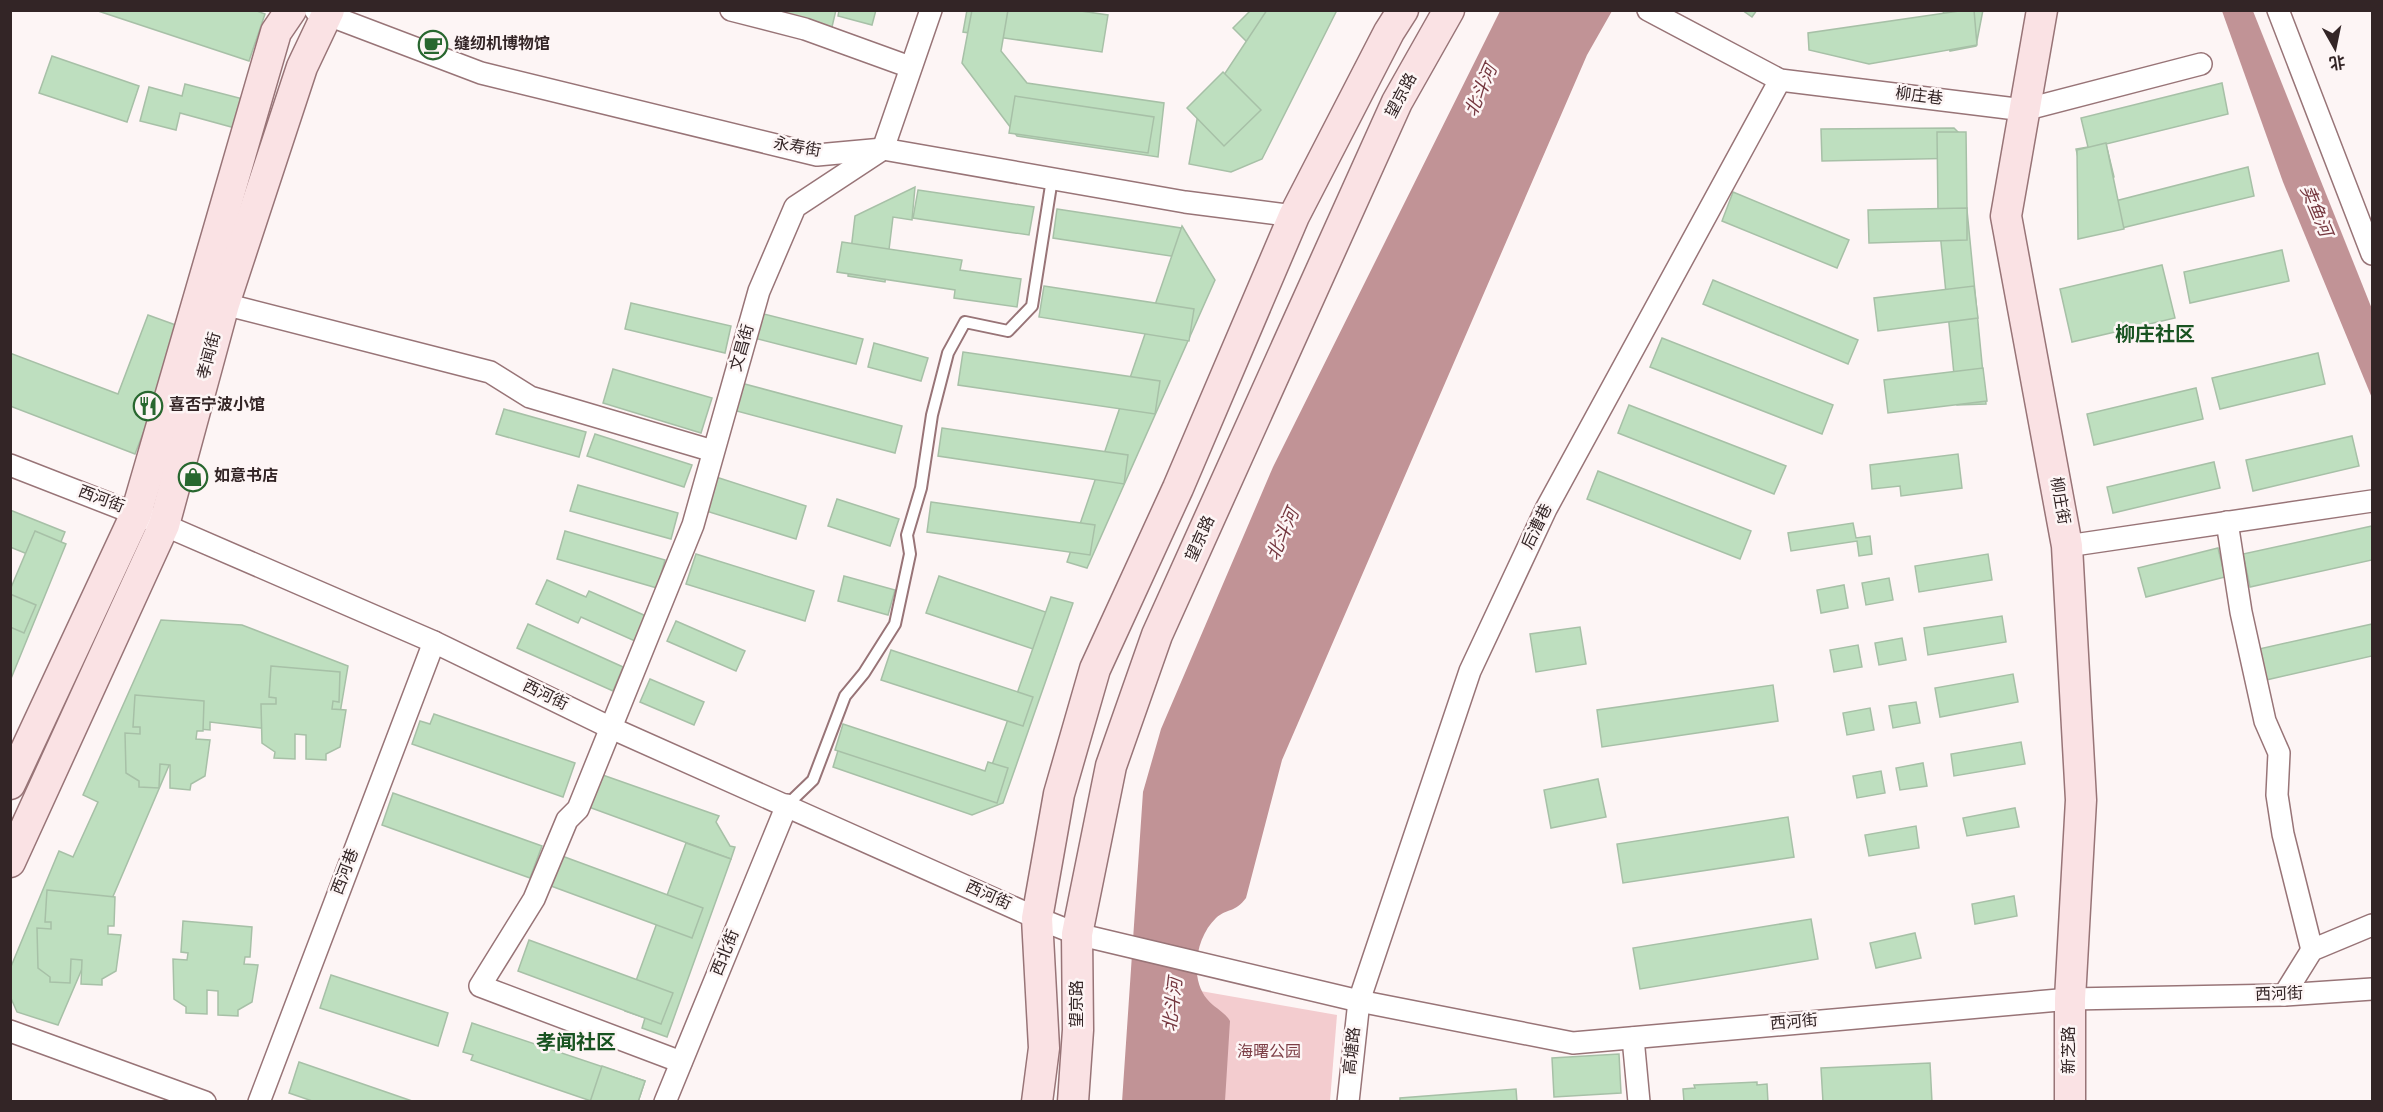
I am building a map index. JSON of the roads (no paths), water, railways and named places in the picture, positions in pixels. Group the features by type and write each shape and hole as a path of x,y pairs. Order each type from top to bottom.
{"main road":[{"name":"孝闻街","path":"10,784 25,742 136,514 276,32 291,10"},
{"path":"1037,1101 1044,1048 1037,918 1059,794 1095,669 1178,488 1294,216 1389,32 1403,10"},
{"name":"望京路","path":"1073,1101 1078,1030 1077,934 1111,766 1157,635 1397,102 1449,10"},
{"name":"柳庄街","path":"2042,10 2006,216 2067,546 2081,800 2070,999"},
{"name":"孝闻街","path":"10,862 164,525 224,304 302,67 323,12"},
{"name":"新芝路","path":"2070,999 2070,1101"}],"street":[{"path":"731,10 806,29 910,67"},
{"path":"883,149 931,10"},
{"name":"柳庄巷","path":"1648,10 1780,80 2024,110 2202,64"},
{"path":"2278,10 2373,254"},
{"name":"永寿街","path":"323,12 481,73 818,155 883,149 1185,202 1294,216"},
{"name":"后漕巷","path":"1359,1001 1470,671 1546,509 1780,80"},
{"name":"文昌街","path":"681,1062 480,986 534,899 567,820 578,809 609,727 693,525 759,291 795,207 883,149"},
{"path":"224,304 490,372 530,397 713,451"},
{"name":"西河街","path":"10,465 164,525 434,642 609,727 1077,934 1359,1001 1573,1043 2070,999 2284,995 2373,989"},
{"path":"2067,546 2373,501"},
{"path":"2227,522 2241,612 2265,722 2279,753 2277,795 2283,834 2312,950"},
{"name":"西河巷","path":"259,1101 434,642"},
{"name":"西北街","path":"665,1101 787,805"},
{"path":"2284,995 2312,950 2373,926"},
{"name":"高塘路","path":"1348,1101 1359,1001"},
{"path":"10,1031 206,1101"},
{"path":"1633,1038 1639,1101"}],"lane":[{"path":"787,805 813,780 845,696 864,673 895,624 910,554 907,535 921,488 932,415 948,353 964,322 1008,331 1032,306 1052,179"}],"water":[{"name":"北斗河","path":"1500,11 1612,11 1587,55 1282,760 1246,898 1235,908 1216,918 1209,926 1200,946 1197,969 1201,990 1230,1021 1225,1101 1122,1102 1143,792 1161,729 1273,467"},
{"name":"卖鱼河","path":"2222,11 2253,11 2372,309 2372,398 2283,182"}],"place":[{"name":"缝纫机博物馆","path":"433,45"},
{"name":"喜否宁波小馆","path":"148,406"},
{"name":"如意书店","path":"193,477"}],"district":[{"name":"柳庄社区","path":"2155,336"},
{"name":"孝闻社区","path":"576,1044"}],"park label":[{"name":"海曙公园","path":"1269,1053"}]}
